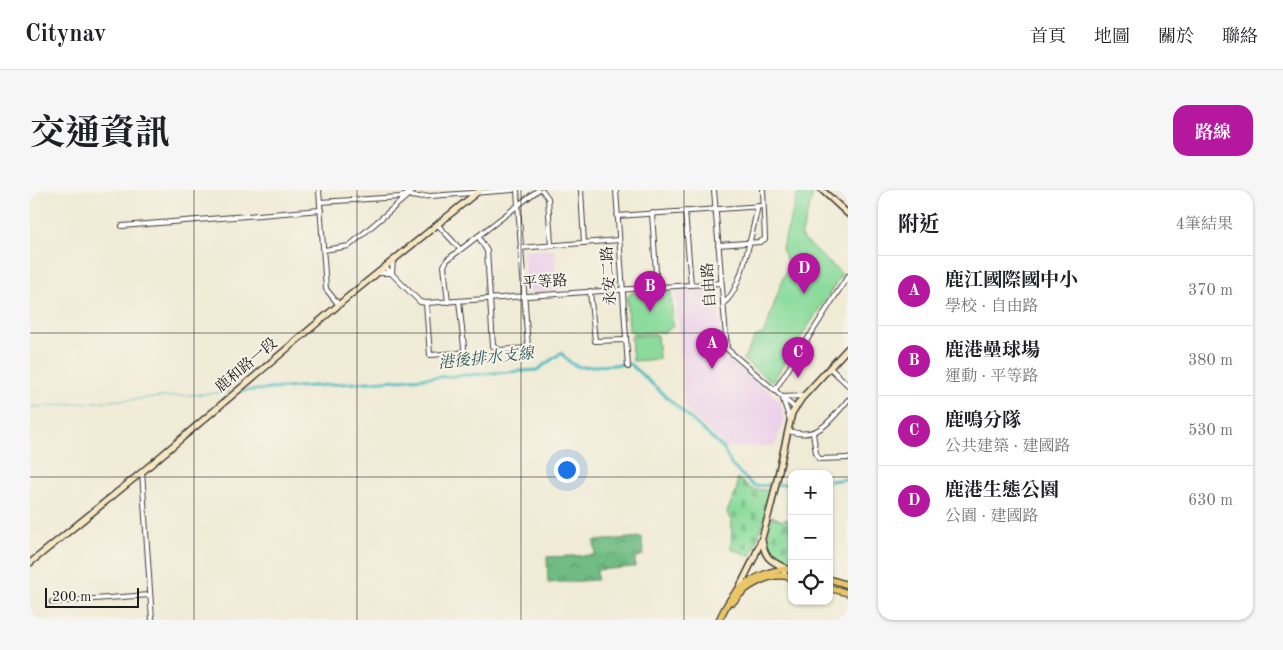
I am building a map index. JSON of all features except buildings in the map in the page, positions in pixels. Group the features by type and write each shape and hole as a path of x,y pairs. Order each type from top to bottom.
{"main road":[{"path":"822,190 848,214"},
{"name":"鹿和路一段","path":"30,562 142,472 339,305 479,191"},
{"path":"740,591 762,538 794,408 848,348"},
{"path":"762,538 764,552 767,557 787,571"},
{"path":"721,620 727,604 756,578 787,571"},
{"path":"833,580 848,585"},
{"path":"833,589 848,594"}],"street":[{"path":"320,190 326,289 339,305"},
{"path":"320,202 400,197 414,190"},
{"path":"408,192 411,196 417,197 479,191 515,190 518,205 528,348 500,350 493,346 487,251 478,236"},
{"path":"448,302 444,263 538,190"},
{"path":"542,190 548,198 551,245"},
{"path":"581,190 584,243"},
{"name":"永安二路","path":"616,190 628,367"},
{"name":"自由路","path":"714,190 727,349 794,408"},
{"path":"723,303 726,302 736,286 746,259 760,206 762,190"},
{"path":"324,250 349,246 408,192"},
{"path":"617,216 760,206"},
{"path":"718,245 760,242 765,239 760,206"},
{"path":"122,226 321,210"},
{"path":"685,211 691,285"},
{"path":"652,213 657,287"},
{"path":"437,224 460,249"},
{"path":"520,248 619,240"},
{"path":"392,274 393,260"},
{"path":"385,267 420,302 426,303 430,355 464,351 459,301"},
{"path":"378,273 392,274"},
{"path":"775,390 848,276"},
{"name":"平等路","path":"426,303 721,282"},
{"path":"590,292 595,341 626,340"},
{"path":"830,368 848,385"},
{"path":"790,420 782,397 803,396"},
{"path":"789,432 797,434 813,433 828,423 848,400"},
{"path":"813,433 819,460 848,458"},
{"path":"142,472 152,620"},
{"path":"52,602 150,595"}],"shaded area":[{"path":"554,249 558,291 526,292 523,250"},
{"path":"718,287 722,349 727,357 779,400 785,419 775,445 726,448 685,409 676,291"}],"green space":[{"path":"799,190 814,190 801,237 842,274 772,382 743,360 755,337 764,333 788,264 782,248"},
{"path":"671,292 673,326 665,332 635,334 629,330 627,298 631,293"},
{"path":"657,335 659,359 633,361 631,336"},
{"path":"737,478 753,490 769,490 763,523 751,556 731,549 732,523 727,512 737,490"},
{"path":"772,516 782,521 784,519 788,520 788,561 775,556 771,551 767,540"},
{"path":"642,537 643,555 635,558 635,567 597,570 597,580 548,583 547,557 595,555 594,541"}],"waterway":[{"name":"港後排水支線","path":"242,391 537,370 561,353 572,364 580,367 630,364 723,448 732,466 754,486 788,484"},
{"path":"30,407 230,392"},
{"name":"港後排水支線","path":"833,481 848,479"}],"place":[{"name":"鹿港生態公園","path":"804,294"},
{"name":"鹿港壘球場","path":"650,312"},
{"name":"鹿江國際國中小","path":"712,369"},
{"name":"鹿鳴分隊","path":"798,378"}]}
